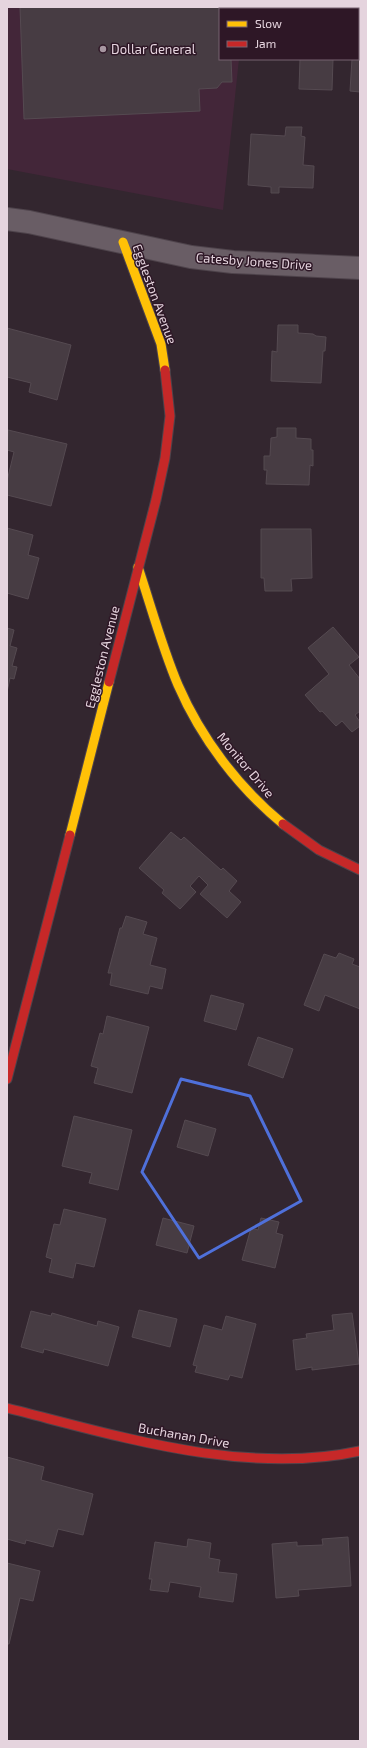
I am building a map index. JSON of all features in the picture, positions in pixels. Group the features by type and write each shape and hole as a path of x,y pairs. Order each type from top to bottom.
{"street":[{"name":"Catesby Jones Drive","path":"7,218 191,257 233,262 360,268"},
{"name":"Eggleston Avenue","path":"7,1079 156,500 165,458 170,416 168,385 161,344 123,242"},
{"name":"Monitor Drive","path":"138,567 179,685 202,731 230,770 269,813 319,849 360,870"},
{"name":"Buchanan Drive","path":"7,1408 154,1444 228,1457 294,1459 360,1451"}],"highlighted area":[{"path":"181,1079 250,1096 301,1201 199,1258 142,1172"}],"shaded area":[{"path":"7,7 245,7 219,8 219,60 239,60 223,210 7,169"}],"building":[{"path":"20,7 229,7 219,8 219,60 231,60 232,82 222,82 217,88 199,89 200,111 24,119"},
{"path":"360,56 360,92 350,91 352,60 359,60"},
{"path":"300,60 333,60 332,90 299,89"},
{"path":"286,127 302,127 301,136 305,137 303,165 314,166 313,188 279,187 279,193 271,193 271,187 248,185 251,134 285,136"},
{"path":"278,325 298,325 298,333 326,337 325,351 323,351 321,383 271,381 272,351 277,352"},
{"path":"7,328 71,345 57,400 29,392 31,383 7,377"},
{"path":"277,428 296,428 296,438 311,439 313,466 310,465 309,485 266,484 267,470 264,470 264,456 270,456 271,438 277,437"},
{"path":"8,430 67,444 51,506 7,495 7,481 14,452 7,450"},
{"path":"7,528 33,535 28,555 39,558 28,599 7,593"},
{"path":"261,529 311,529 312,578 291,579 292,591 265,591 264,578 261,578"},
{"path":"333,627 359,657 349,665 360,679 360,711 355,715 360,722 360,726 352,732 342,721 336,726 322,711 320,712 305,695 329,674 308,648"},
{"path":"7,628 14,630 10,646 17,648 12,666 17,667 14,679 10,678 7,692"},
{"path":"171,832 181,840 184,837 221,870 223,868 237,881 229,891 241,902 227,918 200,894 208,885 199,876 190,886 196,892 180,909 162,893 164,890 139,868"},
{"path":"126,916 147,922 143,934 157,938 150,965 166,969 162,989 150,986 148,994 110,985 112,973 108,973 120,928 122,928"},
{"path":"339,953 354,959 352,964 360,967 360,1009 325,995 319,1011 304,1005 324,954 336,958"},
{"path":"211,995 244,1004 236,1030 204,1021"},
{"path":"107,1016 149,1027 132,1093 94,1083 98,1068 91,1066 100,1033 103,1034"},
{"path":"258,1037 293,1049 283,1078 248,1065"},
{"path":"74,1116 132,1130 118,1190 89,1183 92,1173 62,1166"},
{"path":"185,1120 216,1129 208,1156 177,1147"},
{"path":"64,1209 106,1219 94,1267 76,1263 73,1278 49,1272 52,1259 46,1257 54,1224 60,1225"},
{"path":"163,1218 194,1226 187,1253 156,1245"},
{"path":"261,1218 279,1222 276,1233 283,1235 275,1268 242,1260 251,1228 258,1230"},
{"path":"139,1310 177,1319 170,1347 132,1337"},
{"path":"31,1311 51,1316 52,1313 97,1326 98,1321 119,1327 108,1366 44,1349 43,1353 21,1347"},
{"path":"352,1313 359,1364 312,1370 312,1367 296,1370 293,1340 307,1338 306,1334 334,1330 332,1315"},
{"path":"226,1316 256,1324 242,1378 230,1375 228,1380 195,1372 197,1366 193,1365 204,1325 222,1330"},
{"path":"7,1457 44,1467 41,1480 93,1494 83,1535 58,1529 53,1547 26,1540 25,1544 7,1539"},
{"path":"348,1537 351,1586 298,1590 299,1596 276,1598 272,1544 297,1542 297,1546 323,1545 322,1539"},
{"path":"188,1539 211,1543 209,1558 220,1560 218,1572 237,1574 233,1602 199,1597 201,1587 170,1582 168,1592 150,1590 152,1579 149,1579 155,1542 187,1547"},
{"path":"7,1563 40,1571 33,1601 20,1598 9,1644 7,1644"}],"traffic: slow":[{"path":"123,242 161,344 165,370"},
{"path":"138,567 172,671 187,705 209,743 236,778 283,824"},
{"path":"70,835 109,682"}],"traffic: jam":[{"path":"109,682 156,500 165,458 170,416 165,370"},
{"path":"283,824 319,850 360,870"},
{"path":"7,1079 70,835"},
{"path":"7,1408 137,1441 227,1456 272,1459 316,1457 360,1451"}],"place":[{"name":"Dollar General","path":"103,49"}]}
